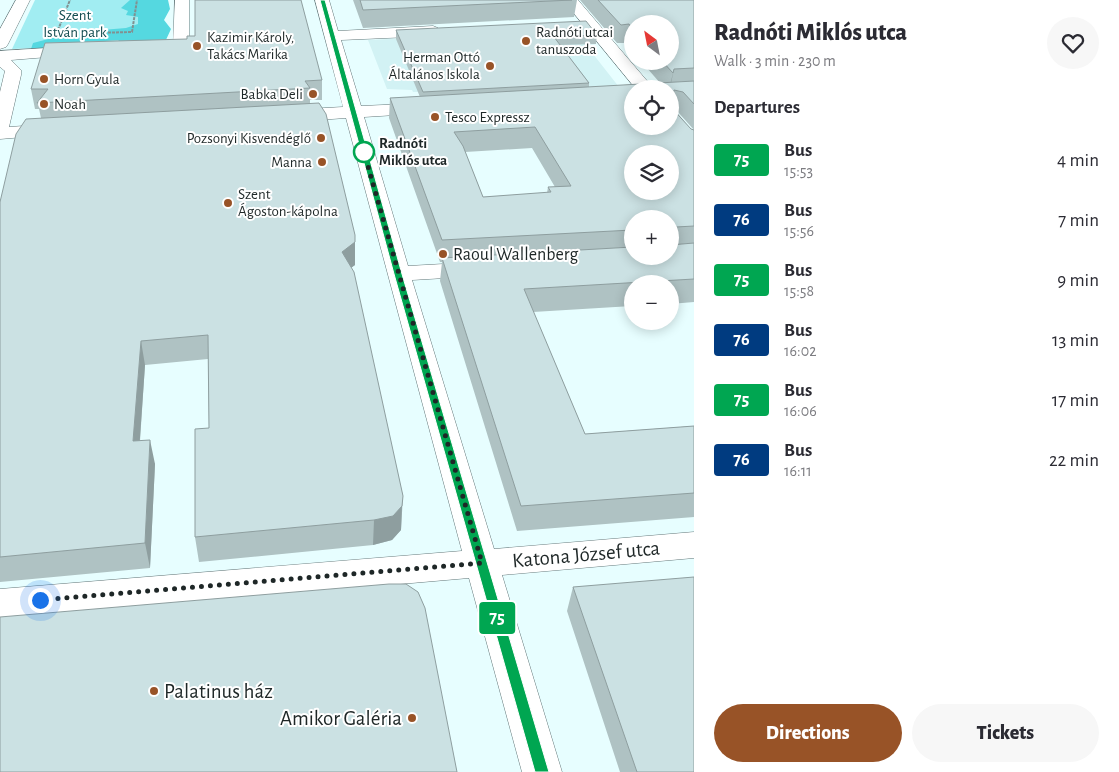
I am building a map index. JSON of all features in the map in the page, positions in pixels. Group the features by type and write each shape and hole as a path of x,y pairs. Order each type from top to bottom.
{"street":[{"path":"0,44 23,0"},
{"path":"134,48 181,47 182,0"},
{"path":"322,0 398,274 542,772"},
{"path":"570,0 638,80"},
{"path":"570,24 589,23"},
{"path":"332,36 446,30"},
{"path":"0,57 97,50"},
{"path":"0,57 13,70 14,75 0,126"},
{"path":"270,117 445,107"},
{"path":"0,133 72,129"},
{"path":"398,274 496,268"},
{"name":"Katona József utca","path":"0,604 694,545"}],"path":[{"path":"49,52 70,0"},
{"path":"56,34 132,32 137,0"}],"shaded area":[{"path":"130,0 168,0 170,9 164,20 171,29 165,42 123,44 118,40 106,41 104,47 31,49 33,43 60,36 79,38 102,30 126,28 138,24 138,17 126,15 128,11 121,8"},
{"name":"Herman Ottó Általános Iskola","path":"575,31 619,87 413,92 412,90 387,89 368,40"}],"green space":[{"name":"Szent István park","path":"35,0 159,0 155,43 12,49"}],"building":[{"path":"195,0 301,0 322,80 305,81 310,88 37,103 48,89 31,89 45,43 187,39 187,36 195,36"},
{"path":"360,0 572,0 363,10"},
{"path":"598,0 694,0 694,68 679,69 679,15 624,15 624,25 621,25"},
{"name":"Herman Ottó Általános Iskola","path":"586,21 597,35 554,37 589,83 423,92 396,30"},
{"path":"694,81 694,104 683,92 679,91 679,82"},
{"path":"624,85 624,135 679,135 679,116 694,130 694,226 679,227 679,210 624,210 624,230 442,240 390,98","holes":["535,127 571,186 548,187 551,192 483,197 463,146 454,132"]},
{"path":"319,103 326,114 355,235 355,242 342,252 354,272 403,496 402,506 393,516 374,520 195,537 195,429 209,428 208,335 141,341 133,441 150,440 145,543 0,557 0,202 16,134 26,119"},
{"path":"694,243 694,279 679,280 679,275 624,275 624,283 524,289 585,434 694,426 694,493 521,506 442,258 624,247 624,265 679,265 679,244"},
{"path":"694,577 694,772 637,772 573,587"},
{"name":"Palatinus ház","path":"406,584 418,592 425,608 457,772 0,772 0,617"}],"bus line":[{"name":"75","path":"322,0 398,274 542,772"}],"place":[{"name":"Radnóti utcai tanuszoda","path":"526,41"},
{"name":"Kazimir Károly, Takács Marika","path":"197,46"},
{"name":"Herman Ottó Általános Iskola","path":"490,66"},
{"name":"Horn Gyula","path":"44,79"},
{"name":"Babka Deli","path":"313,94"},
{"name":"Noah","path":"44,104"},
{"name":"Tesco Expressz","path":"435,117"},
{"name":"Pozsonyi Kisvendéglő","path":"321,138"},
{"name":"Radnóti Miklós utca","path":"364,152"},
{"name":"Manna","path":"322,162"},
{"name":"Szent Ágoston-kápolna","path":"228,203"},
{"name":"Raoul Wallenberg","path":"443,254"},
{"name":"Palatinus ház","path":"154,691"},
{"name":"Amikor Galéria","path":"412,718"}],"route":[{"path":"40,600 482,563 363,149 364,152"}]}
